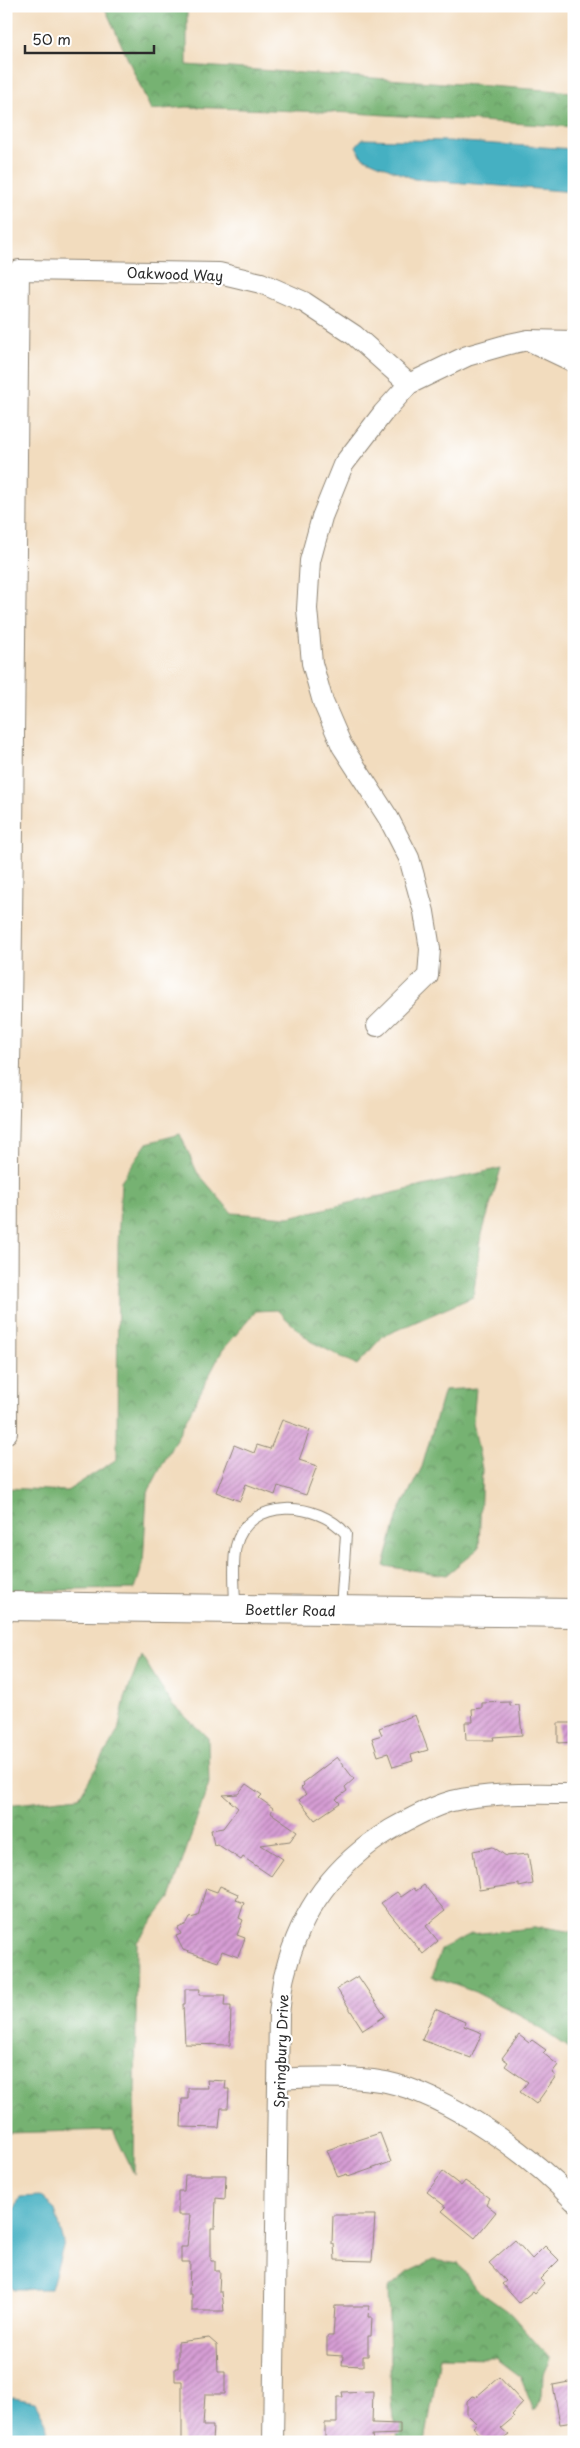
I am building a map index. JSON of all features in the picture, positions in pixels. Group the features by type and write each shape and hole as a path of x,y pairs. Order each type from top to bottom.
{"street":[{"name":"Oakwood Way","path":"11,489 19,270 219,273 261,282 304,302 354,336 409,384"},
{"path":"528,340 574,362"},
{"path":"377,1026 428,976 430,949 424,912 409,858 389,819 342,746 323,702 312,663 308,609 309,570 322,517 343,465 383,413 409,384 467,356 528,340 574,341"},
{"path":"7,1433 7,1159 11,1016 11,489"},
{"name":"Boettler Road","path":"6,1606 574,1613"},
{"name":"Springbury Drive","path":"273,2442 280,2079 279,2014 284,1974 299,1933 319,1893 338,1870 369,1843 405,1821 452,1801 518,1794 574,1794"},
{"path":"280,2079 342,2078 372,2080 420,2093 478,2123 528,2160 574,2201"}],"lane":[{"path":"235,1609 236,1546 246,1523 263,1512 286,1508 312,1512 337,1523 346,1534 340,1610"}],"green space":[{"path":"104,6 187,6 187,65 574,92 574,127 354,113 186,107 151,110"},
{"path":"180,1134 197,1172 232,1213 289,1217 501,1168 482,1234 473,1297 383,1336 357,1365 310,1341 277,1310 256,1311 222,1351 147,1494 143,1564 135,1589 6,1591 6,1488 67,1491 117,1459 118,1245 121,1181 147,1143"},
{"path":"476,1388 473,1422 482,1469 479,1548 446,1575 384,1566 398,1514 422,1467 444,1390"},
{"path":"141,1655 172,1704 208,1738 209,1783 170,1898 137,1942 134,2174 113,2130 6,2133 6,1805 79,1797 118,1731 125,1698"},
{"path":"544,1927 574,1932 574,2052 522,2016 475,1992 432,1977 441,1949 471,1934"},
{"path":"433,2260 459,2264 476,2289 511,2314 550,2359 543,2374 542,2397 534,2411 520,2376 496,2358 440,2357 425,2442 399,2442 391,2400 388,2288 408,2272"}],"water":[{"path":"362,139 448,141 574,149 574,192 414,179 362,157 356,146"},
{"path":"40,2196 55,2209 64,2243 51,2289 14,2289 6,2280 6,2247 11,2219 20,2197"},
{"path":"14,2398 35,2402 46,2423 49,2442 6,2442 6,2399"}],"building":[{"path":"282,1420 310,1430 299,1460 317,1466 306,1495 278,1486 275,1495 246,1484 240,1501 216,1492 234,1445 254,1453 257,1445 270,1449"},
{"path":"510,1702 510,1706 519,1705 522,1735 493,1737 494,1740 466,1740 465,1722 473,1722 472,1709 482,1708 482,1703"},
{"path":"415,1715 428,1750 411,1755 413,1761 393,1767 388,1753 378,1756 372,1738 382,1735 379,1728"},
{"path":"558,1723 574,1723 574,1742 558,1743"},
{"path":"337,1757 354,1779 345,1787 347,1791 336,1799 340,1803 315,1820 299,1800 306,1794 301,1788 304,1785 303,1783"},
{"path":"246,1784 262,1795 259,1798 273,1808 271,1813 297,1831 290,1841 261,1845 283,1859 271,1876 243,1857 241,1860 217,1844 214,1845 211,1830 223,1828 238,1808 223,1795 238,1794"},
{"path":"493,1847 506,1856 528,1854 533,1884 519,1887 519,1884 479,1890 473,1851"},
{"path":"424,1885 445,1911 426,1926 438,1941 423,1954 381,1903 397,1892 401,1897 414,1888 416,1891"},
{"path":"220,1886 238,1894 236,1900 244,1903 239,1918 243,1920 237,1935 245,1938 238,1957 222,1951 218,1962 183,1950 176,1936 181,1934 178,1928 187,1924 190,1918 198,1916 206,1888 217,1892"},
{"path":"358,1976 385,2016 363,2030 337,1989"},
{"path":"185,1989 200,1989 199,1995 225,1995 224,2006 231,2006 230,2045 185,2044 183,2004 185,2004"},
{"path":"435,2009 465,2022 464,2026 482,2033 471,2058 422,2040"},
{"path":"519,2035 529,2043 532,2040 546,2050 543,2053 558,2065 552,2073 556,2076 536,2104 520,2092 528,2082 505,2066 508,2062 502,2058"},
{"path":"207,2080 226,2081 225,2089 229,2089 228,2108 221,2108 219,2128 181,2127 182,2099 188,2099 188,2088 208,2088"},
{"path":"380,2133 391,2162 348,2177 347,2174 338,2177 327,2150"},
{"path":"443,2172 461,2186 465,2181 489,2198 486,2204 496,2212 475,2238 442,2211 446,2207 427,2192"},
{"path":"185,2175 226,2175 225,2199 216,2198 215,2228 211,2228 211,2261 215,2261 215,2271 220,2271 219,2292 222,2292 224,2311 192,2311 192,2294 189,2294 190,2262 181,2262 181,2247 187,2247 190,2215 178,2215 178,2191 184,2191"},
{"path":"333,2215 375,2215 372,2261 335,2260 334,2244 332,2244"},
{"path":"515,2240 532,2259 545,2246 559,2260 540,2279 544,2283 535,2293 533,2291 519,2303 502,2284 506,2281 489,2263"},
{"path":"335,2306 369,2306 368,2317 372,2317 371,2336 368,2336 368,2356 363,2356 363,2366 342,2365 343,2356 327,2355 327,2336 333,2336"},
{"path":"209,2338 217,2345 218,2372 225,2372 225,2394 205,2394 203,2426 213,2426 212,2442 182,2442 182,2381 175,2381 175,2368 178,2368 178,2342"},
{"path":"499,2377 523,2403 512,2415 514,2417 501,2428 509,2435 499,2442 486,2442 473,2427 477,2424 467,2414 467,2401 472,2396 476,2397"},
{"path":"574,2381 574,2422 560,2424 553,2385"},
{"path":"373,2391 372,2423 400,2424 400,2434 372,2435 373,2442 325,2442 325,2423 337,2423 337,2397 343,2397 342,2392"}]}
